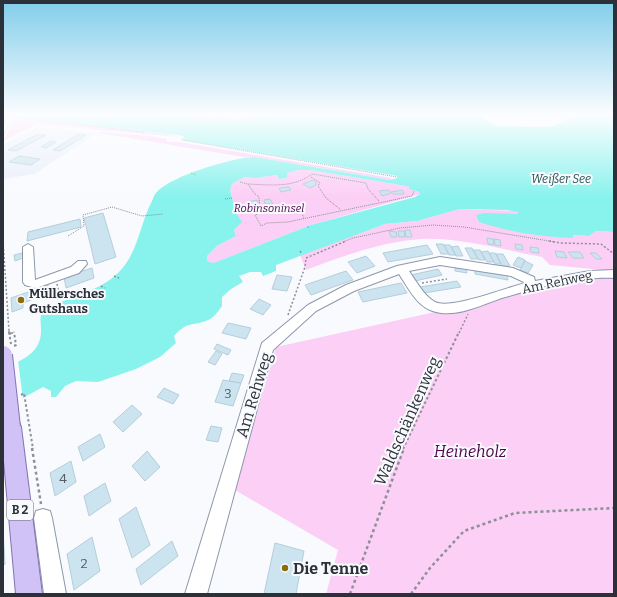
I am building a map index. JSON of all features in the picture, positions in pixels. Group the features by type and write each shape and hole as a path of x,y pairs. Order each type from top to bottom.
{"main road":[{"name":"B 2","path":"9,349 11,426 29,594"}],"street":[{"path":"28,248 29,282 35,284 75,270 82,264"},
{"name":"Am Rehweg","path":"196,594 267,347 312,308 350,288 401,269 440,261 513,272 530,280"},
{"name":"Am Rehweg","path":"401,269 414,284 425,301 435,307 449,308 473,304 498,294 538,285 598,273 614,274"},
{"path":"43,518 55,594"}],"path":[{"path":"199,143 397,176"},
{"path":"191,173 196,175"},
{"path":"240,182 248,184 280,185 304,180 311,177 310,175 312,174 327,176 366,183 368,189 379,201"},
{"path":"311,177 320,183 318,186 326,198 341,210"},
{"path":"248,184 254,193 259,197 260,213"},
{"path":"304,218 301,212 297,211 294,206 255,215 261,226 264,223 285,223 379,201 412,196 414,192"},
{"path":"225,199 232,198"},
{"path":"68,236 84,226 83,215 108,208 116,208 142,216 163,214"},
{"path":"282,334 306,258 353,238 400,228 433,225 464,227 561,243 601,244 614,254"},
{"path":"3,240 9,333 14,332 9,349"},
{"path":"114,276 119,278"},
{"path":"414,284 447,279"},
{"path":"101,286 105,288"},
{"path":"82,294 82,299"},
{"path":"61,302 63,307"},
{"name":"Waldschänkenweg","path":"350,594 401,454 473,304"},
{"path":"24,393 43,518"},
{"path":"411,594 430,568 464,531 515,513 614,508"}],"shaded area":[{"path":"7,143 82,143 34,174 3,179 3,145"}],"green space":[{"path":"159,143 184,143 391,178 391,180 255,157 244,157"},
{"name":"Robinsoninsel","path":"298,170 310,170 406,186 411,187 409,189 419,192 420,194 311,225 216,262 212,263 207,261 207,256 217,246 236,236 234,230 236,213 230,190 232,184 244,177 256,178 277,175 279,179 287,178 287,173"},
{"path":"460,209 520,212 517,214 500,215 493,213 573,238 573,235 589,236 596,231 614,232 614,271 550,265 542,257 466,242 436,239 421,239 377,246 306,270 300,255 385,224 417,221"},
{"name":"Heineholz","path":"602,276 614,277 614,594 326,594 338,550 235,490 276,347 435,312 466,308 498,298"}],"water":[{"name":"Weißer See","path":"199,143 614,143 614,232 596,231 589,236 573,235 573,238 538,235 502,229 479,222 476,215 484,213 517,214 519,212 507,210 460,209 417,221 385,224 276,265 276,271 263,276 261,272 250,272 239,276 243,282 231,289 222,297 222,306 214,316 208,320 183,328 174,336 176,343 160,357 136,369 98,382 76,381 65,386 56,397 51,397 51,391 43,387 8,406 3,369 24,359 34,350 40,337 41,317 43,310 102,285 119,272 131,256 156,193 174,180 218,164 255,157 390,180 397,178 397,176","holes":["298,170 310,170 410,187 409,189 419,192 420,194 415,197 311,225 216,262 212,263 207,261 207,256 217,246 236,236 234,230 242,222 236,213 230,190 232,184 244,177 256,178 277,175 279,179 287,178 287,173"]}],"pier":[{"path":"18,360 23,400 9,407 3,366"}],"building":[{"path":"21,143 31,143 16,151 8,150"},
{"path":"48,143 55,143 46,148 41,147"},
{"path":"65,143 73,143 60,151 53,150"},
{"path":"19,156 40,159 31,165 9,162"},
{"path":"313,180 316,182 316,185 310,188 303,184"},
{"path":"289,187 291,190 281,192 279,188"},
{"path":"389,190 391,193 382,196 379,191"},
{"path":"402,190 404,194 393,194 391,192"},
{"path":"270,199 273,204 265,204 264,200"},
{"path":"257,200 258,206 249,208 247,202"},
{"path":"303,204 305,209 297,210 296,205"},
{"path":"103,213 116,257 95,264 84,218"},
{"path":"80,219 81,227 27,241 28,232"},
{"path":"405,230 410,230 412,237 406,237"},
{"path":"389,231 396,232 397,237 391,237"},
{"path":"398,231 404,231 405,237 399,237"},
{"path":"487,238 493,239 494,245 488,244"},
{"path":"494,239 500,240 501,246 495,245"},
{"path":"436,244 443,244 449,254 441,254"},
{"path":"515,244 522,245 523,250 516,249"},
{"path":"427,245 433,254 388,262 383,253"},
{"path":"444,245 450,245 456,255 449,255"},
{"path":"458,246 463,256 456,256 451,247"},
{"path":"530,247 538,248 539,253 531,252"},
{"path":"465,248 472,248 478,259 471,259"},
{"path":"473,250 480,250 485,260 479,260"},
{"path":"488,251 494,262 487,262 481,252"},
{"path":"555,251 564,252 567,258 557,257"},
{"path":"568,252 580,252 584,258 573,258"},
{"path":"22,253 23,258 15,261 14,255"},
{"path":"489,253 495,253 501,264 495,264"},
{"path":"590,253 596,253 602,259 596,259"},
{"path":"496,254 503,254 510,266 502,266"},
{"path":"366,256 375,266 357,273 348,262"},
{"path":"518,257 525,260 521,268 513,265"},
{"path":"525,261 533,265 528,273 520,270"},
{"path":"455,265 466,267 467,273 455,271"},
{"path":"92,268 94,278 66,288 64,277"},
{"path":"475,268 507,274 508,280 475,274"},
{"path":"438,269 442,275 415,281 411,275"},
{"path":"346,271 353,280 311,295 305,285"},
{"path":"277,275 292,277 287,291 272,289"},
{"path":"457,281 461,287 424,293 420,287"},
{"path":"401,283 407,293 363,302 358,292"},
{"name":"Müllersches Gutshaus","path":"48,285 50,293 23,303 23,308 12,312 11,298"},
{"path":"259,299 271,305 263,315 250,309"},
{"path":"228,323 251,328 246,339 222,333"},
{"path":"217,344 231,350 228,355 214,349"},
{"path":"216,351 222,354 215,365 208,362"},
{"path":"232,373 244,375 241,383 229,381"},
{"path":"223,380 241,383 233,406 215,402"},
{"path":"164,388 179,395 173,404 157,397"},
{"path":"132,405 142,414 123,432 113,422"},
{"path":"211,426 222,428 218,442 206,440"},
{"path":"100,434 105,447 83,461 78,447"},
{"path":"147,451 160,467 145,481 132,466"},
{"path":"71,461 76,482 55,496 50,473"},
{"path":"105,483 111,501 89,516 84,496"},
{"path":"136,507 150,545 132,558 119,519"},
{"path":"3,530 5,564 3,566"},
{"path":"92,537 100,571 74,590 67,554"},
{"path":"172,541 178,556 141,585 136,569"},
{"name":"Die Tenne","path":"275,543 304,551 296,594 264,594"}],"place":[{"name":"Müllersches Gutshaus","path":"21,300"},
{"name":"Die Tenne","path":"285,568"}]}
